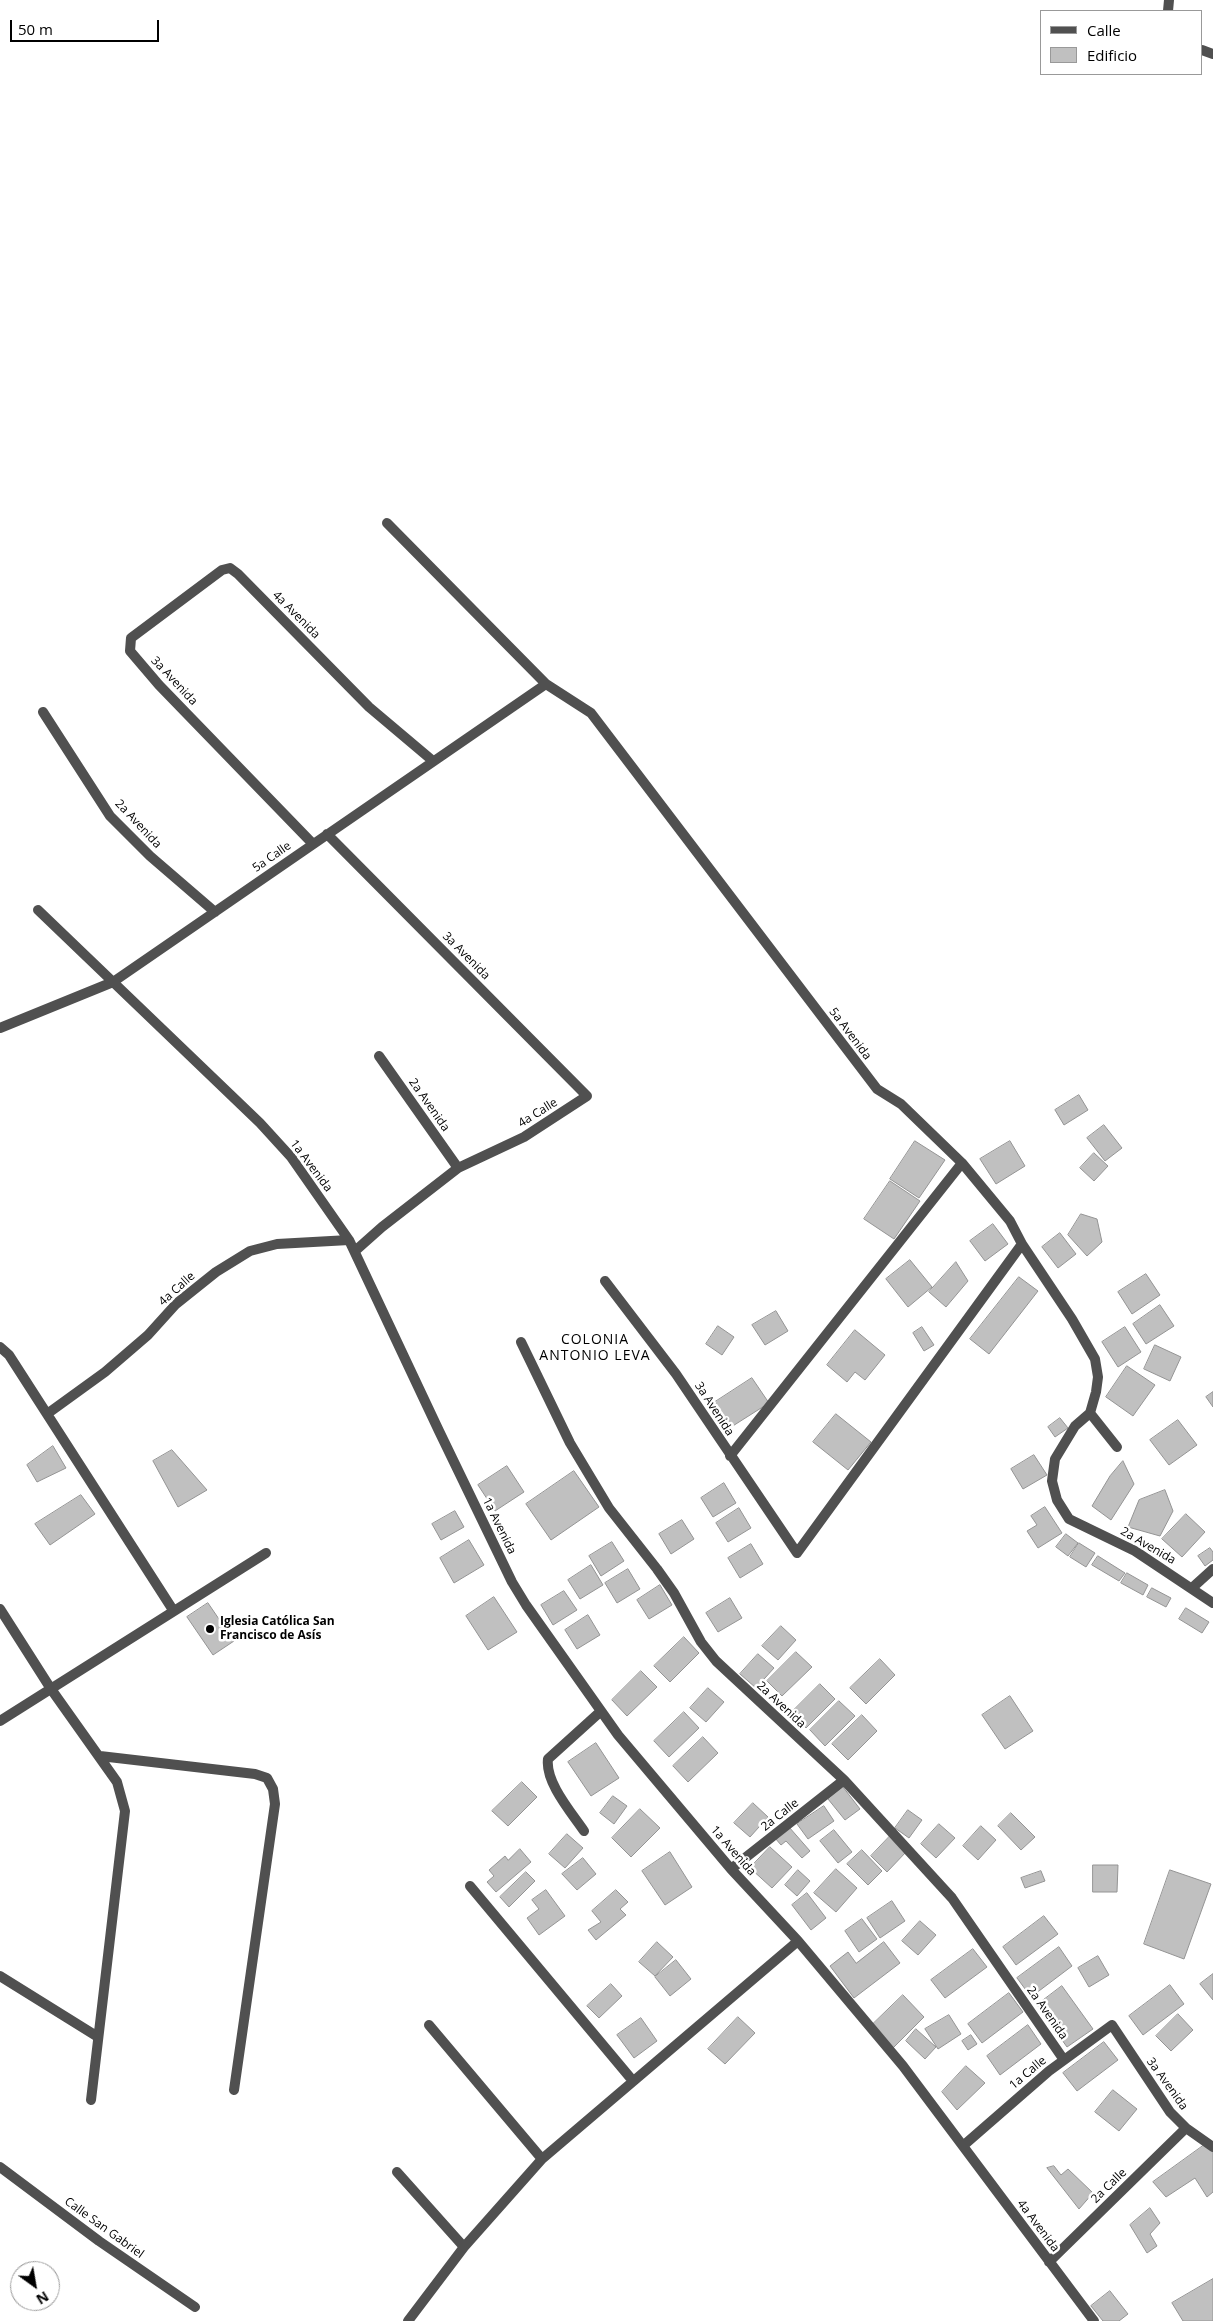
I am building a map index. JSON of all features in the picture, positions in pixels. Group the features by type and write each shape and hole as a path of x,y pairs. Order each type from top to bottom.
{"street":[{"name":"5a Avenida","path":"388,523 546,684 591,713 877,1089 901,1104 962,1163 1001,1209 1072,1319 1095,1359 1098,1377 1090,1413"},
{"name":"4a Avenida","path":"131,638 222,570 230,568 369,707 433,761"},
{"name":"3a Avenida","path":"131,638 130,651 139,663 313,844"},
{"name":"5a Calle","path":"0,1028 113,982 546,684"},
{"name":"2a Avenida","path":"43,712 110,816 150,856 215,912"},
{"name":"3a Avenida","path":"327,834 588,1096"},
{"name":"1a Avenida","path":"38,910 260,1123 291,1157 350,1240 439,1431 512,1582 526,1605 618,1735 731,1869 798,1941 903,2066 964,2145"},
{"name":"2a Avenida","path":"379,1056 458,1168"},
{"name":"4a Calle","path":"355,1252 382,1226 458,1168 524,1137 588,1096"},
{"path":"730,1456 962,1163"},
{"name":"4a Calle","path":"47,1414 105,1372 148,1335 182,1299 216,1272 250,1251 277,1244 350,1240"},
{"name":"3a Avenida","path":"605,1281 676,1374 797,1553 816,1530 1022,1244"},
{"name":"2a Avenida","path":"521,1342 570,1444 609,1508 674,1593 701,1642 716,1661 844,1780 952,1898 1064,2060"},
{"path":"0,1348 8,1355 47,1414 173,1610"},
{"path":"1090,1413 1117,1447"},
{"name":"2a Avenida","path":"1090,1413 1075,1426 1055,1459 1052,1481 1057,1500 1069,1519 1136,1551 1213,1603"},
{"path":"0,1721 266,1553"},
{"path":"1192,1588 1213,1569"},
{"path":"0,1609 51,1689 117,1782 124,1812 91,2100"},
{"path":"584,1832 546,1770 548,1759 600,1712"},
{"path":"100,1756 255,1774 267,1778 273,1789 274,1804 234,2090"},
{"name":"2a Calle","path":"731,1869 844,1780"},
{"path":"470,1886 633,2081"},
{"path":"408,2321 464,2246 542,2159 798,1941"},
{"path":"0,1976 98,2037"},
{"path":"429,2025 542,2159"},
{"name":"3a Avenida","path":"1112,2025 1170,2112 1186,2128 1213,2147"},
{"name":"1a Calle","path":"964,2145 1064,2060 1112,2025"},
{"name":"2a Calle","path":"1049,2262 1186,2128"},
{"name":"4a Avenida","path":"964,2145 1094,2321"},
{"name":"Calle San Gabriel","path":"0,2167 99,2241 195,2307"},
{"path":"397,2172 464,2246"}],"building":[{"path":"1079,1095 1088,1110 1064,1125 1055,1110"},
{"path":"1104,1125 1122,1148 1105,1161 1087,1138"},
{"path":"915,1141 945,1160 919,1198 890,1179"},
{"path":"1010,1141 1025,1166 996,1184 980,1159"},
{"path":"1094,1153 1108,1166 1094,1181 1080,1168"},
{"path":"890,1181 920,1201 894,1239 864,1219"},
{"path":"1081,1214 1097,1219 1102,1242 1087,1256 1068,1235"},
{"path":"993,1224 1008,1244 985,1261 970,1241"},
{"path":"1060,1233 1076,1254 1058,1268 1042,1247"},
{"path":"910,1260 932,1287 908,1307 886,1279"},
{"path":"956,1262 968,1281 946,1307 929,1292"},
{"path":"1146,1274 1160,1295 1132,1314 1118,1292"},
{"path":"1019,1277 1038,1291 989,1354 970,1339"},
{"path":"1160,1305 1174,1326 1146,1344 1133,1324"},
{"path":"776,1311 788,1331 765,1345 752,1325"},
{"path":"718,1326 734,1337 722,1355 706,1344"},
{"path":"922,1327 934,1345 924,1351 913,1333"},
{"path":"1125,1327 1141,1352 1118,1367 1102,1342"},
{"path":"855,1330 885,1355 865,1380 855,1372 847,1382 827,1365"},
{"path":"1155,1345 1181,1357 1170,1381 1144,1369"},
{"path":"1127,1366 1155,1385 1133,1416 1106,1397"},
{"path":"752,1378 769,1403 728,1429 712,1404"},
{"path":"1213,1392 1213,1407 1206,1397"},
{"path":"836,1414 871,1442 848,1470 813,1442"},
{"path":"1060,1418 1068,1428 1055,1437 1048,1427"},
{"path":"1178,1420 1197,1445 1169,1465 1150,1440"},
{"path":"53,1446 66,1468 37,1482 27,1465"},
{"path":"172,1450 207,1490 178,1507 153,1461"},
{"path":"1034,1455 1047,1475 1023,1489 1011,1469"},
{"path":"1123,1461 1134,1484 1111,1520 1092,1506 1110,1476"},
{"path":"507,1466 524,1492 495,1511 478,1485"},
{"path":"574,1471 599,1507 551,1540 526,1504"},
{"path":"724,1483 736,1503 713,1517 701,1498"},
{"path":"1165,1490 1173,1511 1160,1536 1128,1527 1139,1500"},
{"path":"81,1495 95,1514 50,1545 35,1524"},
{"path":"1045,1507 1062,1533 1038,1548 1027,1531 1037,1525 1031,1516"},
{"path":"739,1508 751,1528 728,1542 716,1523"},
{"path":"455,1511 464,1527 441,1540 432,1524"},
{"path":"1186,1514 1205,1532 1182,1557 1162,1539"},
{"path":"682,1520 694,1539 671,1554 659,1534"},
{"path":"1066,1534 1078,1543 1068,1556 1056,1547"},
{"path":"469,1540 484,1565 454,1583 440,1558"},
{"path":"612,1542 624,1561 601,1576 589,1556"},
{"path":"1079,1543 1095,1553 1086,1567 1070,1557"},
{"path":"751,1544 763,1564 740,1578 728,1558"},
{"path":"1210,1548 1213,1552 1213,1560 1205,1566 1198,1556"},
{"path":"1098,1556 1125,1573 1119,1581 1092,1565"},
{"path":"591,1565 603,1585 580,1599 568,1580"},
{"path":"628,1569 640,1589 617,1603 605,1583"},
{"path":"1127,1573 1148,1585 1143,1595 1121,1583"},
{"path":"660,1585 672,1605 649,1619 637,1600"},
{"path":"1152,1588 1171,1598 1166,1607 1147,1597"},
{"path":"564,1591 577,1610 553,1625 541,1605"},
{"path":"494,1597 517,1632 488,1650 466,1616"},
{"path":"730,1598 742,1618 718,1632 706,1613"},
{"name":"Iglesia Católica San Francisco de Asís","path":"208,1603 234,1641 213,1655 187,1617"},
{"path":"1186,1608 1209,1622 1202,1633 1179,1619"},
{"path":"588,1615 600,1635 577,1649 565,1630"},
{"path":"781,1626 796,1640 778,1660 762,1646"},
{"path":"684,1637 699,1653 670,1682 654,1666"},
{"path":"796,1652 812,1667 782,1696 767,1681"},
{"path":"758,1654 774,1668 756,1688 740,1674"},
{"path":"880,1659 895,1675 866,1704 850,1688"},
{"path":"641,1671 657,1687 627,1716 612,1700"},
{"path":"820,1684 835,1699 806,1728 791,1713"},
{"path":"708,1688 724,1702 706,1722 690,1708"},
{"path":"1010,1696 1033,1731 1005,1749 982,1715"},
{"path":"839,1701 855,1716 825,1746 810,1730"},
{"path":"684,1712 699,1728 669,1757 654,1741"},
{"path":"862,1715 877,1731 848,1760 832,1744"},
{"path":"703,1737 718,1753 688,1782 673,1766"},
{"path":"596,1743 619,1778 591,1796 568,1762"},
{"path":"522,1782 537,1797 508,1826 492,1811"},
{"path":"843,1787 860,1809 845,1820 828,1799"},
{"path":"613,1796 627,1806 614,1824 600,1813"},
{"path":"753,1803 768,1817 750,1837 734,1823"},
{"path":"824,1806 834,1821 808,1839 797,1824"},
{"path":"640,1809 660,1828 631,1857 612,1838"},
{"path":"908,1810 922,1820 909,1838 895,1828"},
{"path":"1011,1813 1035,1837 1021,1850 998,1826"},
{"path":"939,1824 955,1838 936,1858 921,1844"},
{"path":"981,1826 996,1840 978,1860 963,1846"},
{"path":"789,1827 810,1851 802,1858 786,1841 781,1845 775,1838"},
{"path":"834,1830 852,1852 838,1863 820,1841"},
{"path":"567,1834 583,1848 565,1868 549,1854"},
{"path":"891,1835 907,1851 887,1872 871,1856"},
{"path":"770,1847 792,1867 772,1888 750,1868"},
{"path":"520,1849 531,1862 496,1892 487,1882 494,1876 489,1870 505,1856 508,1860"},
{"path":"862,1850 882,1871 868,1885 847,1864"},
{"path":"670,1852 692,1887 665,1905 642,1871"},
{"path":"583,1858 596,1874 577,1890 562,1874"},
{"path":"1093,1865 1118,1865 1117,1892 1093,1892"},
{"path":"836,1869 857,1888 836,1912 814,1893"},
{"path":"798,1870 810,1881 797,1896 785,1885"},
{"path":"1170,1870 1211,1884 1184,1959 1144,1944"},
{"path":"1041,1871 1045,1881 1025,1888 1021,1878"},
{"path":"526,1872 535,1881 509,1907 500,1897"},
{"path":"546,1890 565,1916 539,1935 527,1918 539,1909 532,1900"},
{"path":"616,1890 628,1902 620,1909 626,1915 596,1940 588,1930 601,1922 592,1911"},
{"path":"807,1893 826,1918 811,1930 792,1905"},
{"path":"892,1901 905,1921 880,1938 867,1918"},
{"path":"1044,1916 1058,1934 1016,1965 1003,1947"},
{"path":"862,1919 877,1939 859,1952 845,1931"},
{"path":"920,1921 936,1935 918,1955 902,1941"},
{"path":"657,1942 673,1957 655,1976 639,1962"},
{"path":"884,1942 900,1963 854,1998 830,1966 848,1952 856,1963"},
{"path":"1059,1947 1072,1966 1031,1997 1017,1978"},
{"path":"973,1949 987,1967 945,1998 931,1980"},
{"path":"1098,1956 1109,1975 1089,1987 1078,1968"},
{"path":"676,1960 691,1979 670,1996 655,1977"},
{"path":"1213,1974 1213,2000 1200,1984"},
{"path":"611,1984 622,1996 599,2018 587,2006"},
{"path":"1170,1985 1184,2004 1143,2035 1129,2016"},
{"path":"1062,1986 1093,2029 1067,2047 1037,2005"},
{"path":"1009,1993 1023,2012 982,2043 968,2024"},
{"path":"903,1995 924,2017 893,2048 872,2025"},
{"path":"1178,2014 1193,2030 1171,2051 1156,2036"},
{"path":"949,2015 961,2034 938,2049 925,2029"},
{"path":"738,2017 755,2033 725,2064 708,2049"},
{"path":"641,2018 657,2041 634,2058 617,2035"},
{"path":"1028,2025 1041,2044 1000,2075 987,2056"},
{"path":"916,2029 936,2047 925,2059 906,2041"},
{"path":"971,2035 977,2044 968,2050 962,2041"},
{"path":"1104,2042 1118,2060 1077,2091 1063,2073"},
{"path":"966,2066 985,2083 957,2110 942,2092"},
{"path":"1113,2090 1137,2109 1119,2131 1095,2112"},
{"path":"1207,2143 1213,2152 1213,2192 1207,2197 1195,2178 1166,2197 1153,2182"},
{"path":"1054,2166 1061,2175 1068,2169 1093,2193 1079,2209 1047,2168"},
{"path":"1150,2208 1160,2223 1150,2234 1157,2246 1147,2253 1130,2225"},
{"path":"1213,2279 1213,2321 1183,2321 1172,2303"},
{"path":"1110,2291 1128,2314 1119,2321 1103,2321 1091,2306"}],"place":[{"name":"Iglesia Católica San Francisco de Asís","path":"210,1629"}],"district":[{"name":"COLONIA ANTONIO LEVA","path":"595,1348"}]}
